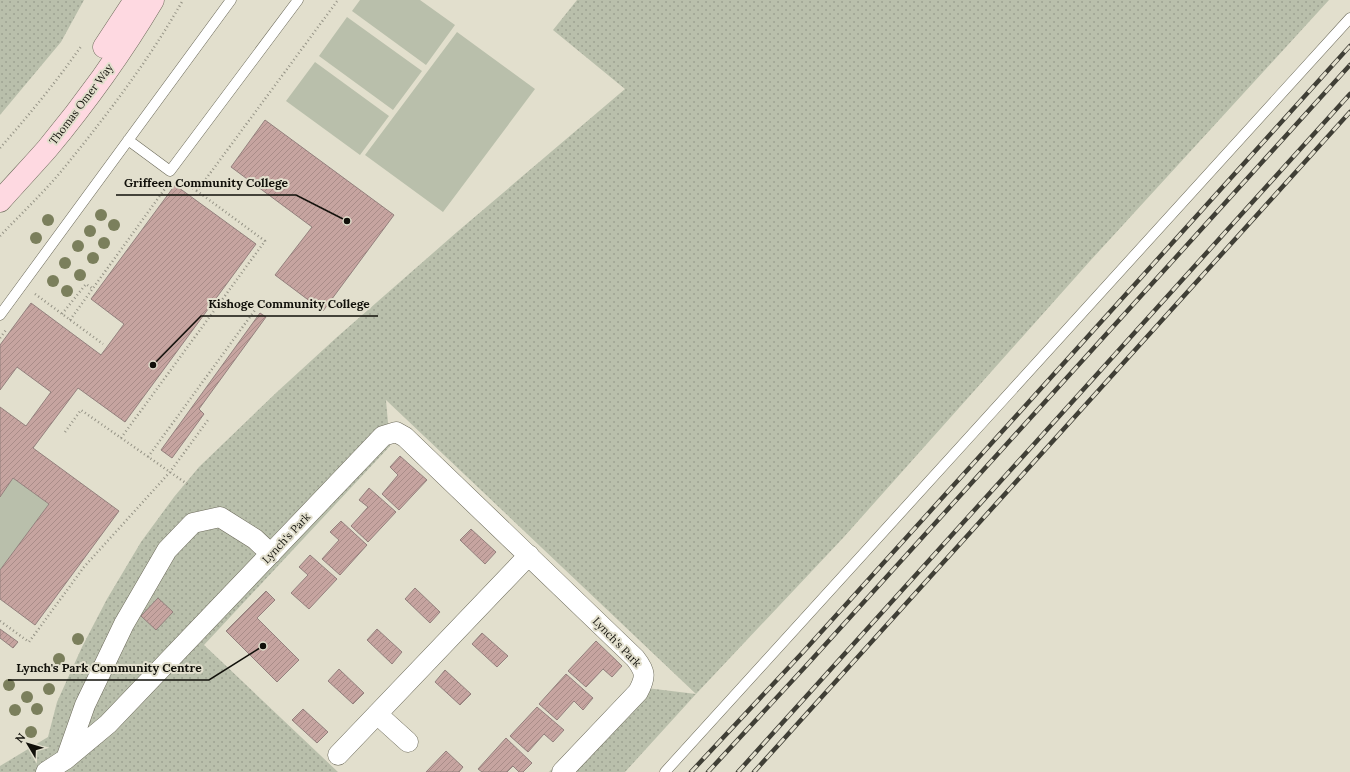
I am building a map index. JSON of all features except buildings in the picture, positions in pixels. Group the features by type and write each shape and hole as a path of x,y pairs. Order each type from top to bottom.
{"street":[{"name":"Thomas Omer Way","path":"0,178 35,139 84,78 135,0"},
{"name":"Thomas Omer Way","path":"0,201 47,148 96,86 153,0"},
{"name":"Lynch's Park","path":"46,772 66,759 108,724 383,436 396,432 406,437 636,658 643,668 644,680 638,692 562,772"},
{"path":"66,759 85,705 124,624 167,550 193,523 220,517 255,540 271,554"},
{"path":"338,755 529,555"},
{"path":"377,714 408,742"}],"lane":[{"path":"0,315 231,0"},
{"path":"128,140 173,173 298,0"},
{"path":"665,772 1350,18"}],"path":[{"path":"197,191 338,0"},
{"path":"0,148 23,122 70,62 82,43"},
{"path":"70,320 173,173 265,241 121,438"},
{"path":"62,314 86,284 93,289"},
{"path":"33,293 103,344"},
{"path":"148,457 255,310"},
{"path":"0,338 8,327"},
{"path":"65,432 81,410 190,486"},
{"path":"0,621 29,642 84,567 170,472 208,420"}],"green space":[{"path":"0,0 84,0 61,42 0,115"},
{"path":"360,0 420,0 455,25 426,65 352,11"},
{"path":"577,0 1329,0 1090,261 843,538 696,694 386,400 390,446 204,645 338,772 0,772 0,766 48,737 57,702 82,647 107,599 141,542 174,497 199,467 336,338 457,232 625,89 553,30"},
{"path":"347,17 422,71 393,110 319,56"},
{"path":"457,32 535,89 443,212 365,155"},
{"path":"315,62 389,116 360,155 286,101"},
{"path":"13,478 49,504 0,570 0,497"},
{"path":"630,686 696,694 625,772 549,772"}],"railway":[{"path":"691,772 804,651 1350,46"},
{"path":"708,772 805,667 1350,65"},
{"path":"738,772 1350,94"},
{"path":"754,772 1350,112"}],"place":[{"name":"Griffeen Community College","path":"347,221"},
{"name":"Kishoge Community College","path":"153,365"},
{"name":"Lynch's Park Community Centre","path":"263,646"}]}
